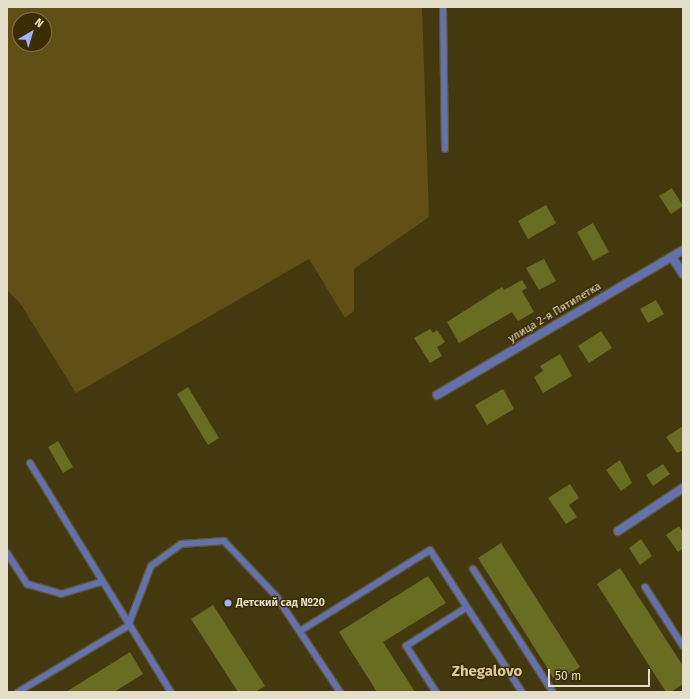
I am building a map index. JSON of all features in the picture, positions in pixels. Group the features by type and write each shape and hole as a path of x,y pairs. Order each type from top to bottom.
{"street":[{"name":"улица 2-я Пятилетка","path":"437,395 683,250"},
{"path":"672,257 683,274"},
{"path":"618,531 683,488"}],"lane":[{"path":"443,7 445,149"},
{"path":"30,463 128,626 171,692"},
{"path":"18,692 128,626 151,566 182,544 224,541 276,596 340,692"},
{"path":"300,631 430,550 522,692"},
{"path":"7,553 27,584 61,594 101,582"},
{"path":"473,569 553,692"},
{"path":"645,587 683,646"},
{"path":"436,692 406,646 467,607"}],"shaded area":[{"path":"7,7 422,7 429,217 354,269 354,311 345,318 309,259 76,393 20,303 7,290"}],"building":[{"path":"672,188 683,206 671,214 659,196"},
{"path":"546,205 556,223 528,239 518,221"},
{"path":"593,223 609,252 593,261 577,232"},
{"path":"544,259 556,281 539,290 526,268"},
{"path":"522,280 527,288 522,291 534,312 518,321 512,312 459,343 447,322 502,287 504,290"},
{"path":"656,300 664,314 648,323 640,309"},
{"path":"430,329 433,333 437,330 445,342 437,347 442,356 430,363 414,338"},
{"path":"601,331 612,348 589,363 578,346"},
{"path":"560,354 572,376 543,393 534,377 543,371 540,366"},
{"path":"188,387 219,438 208,445 177,394"},
{"path":"503,389 514,409 487,425 475,405"},
{"path":"683,426 683,450 677,453 666,437"},
{"path":"58,441 73,467 63,473 48,447"},
{"path":"620,460 632,483 621,491 606,470"},
{"path":"663,464 670,474 653,486 646,475"},
{"path":"570,484 579,498 569,505 577,517 566,524 548,498"},
{"path":"679,526 683,532 683,548 678,552 666,535"},
{"path":"641,539 652,556 640,565 629,548"},
{"path":"501,543 580,667 556,682 478,558"},
{"path":"620,568 683,666 683,684 671,692 666,692 597,584"},
{"path":"428,576 446,603 383,642 415,692 377,692 339,632"},
{"path":"213,605 265,686 255,692 238,692 191,619"},
{"path":"130,652 143,674 114,692 66,692"}],"place":[{"name":"Детский сад №20","path":"228,603"}],"district":[{"name":"Zhegalovo","path":"487,672"}]}
